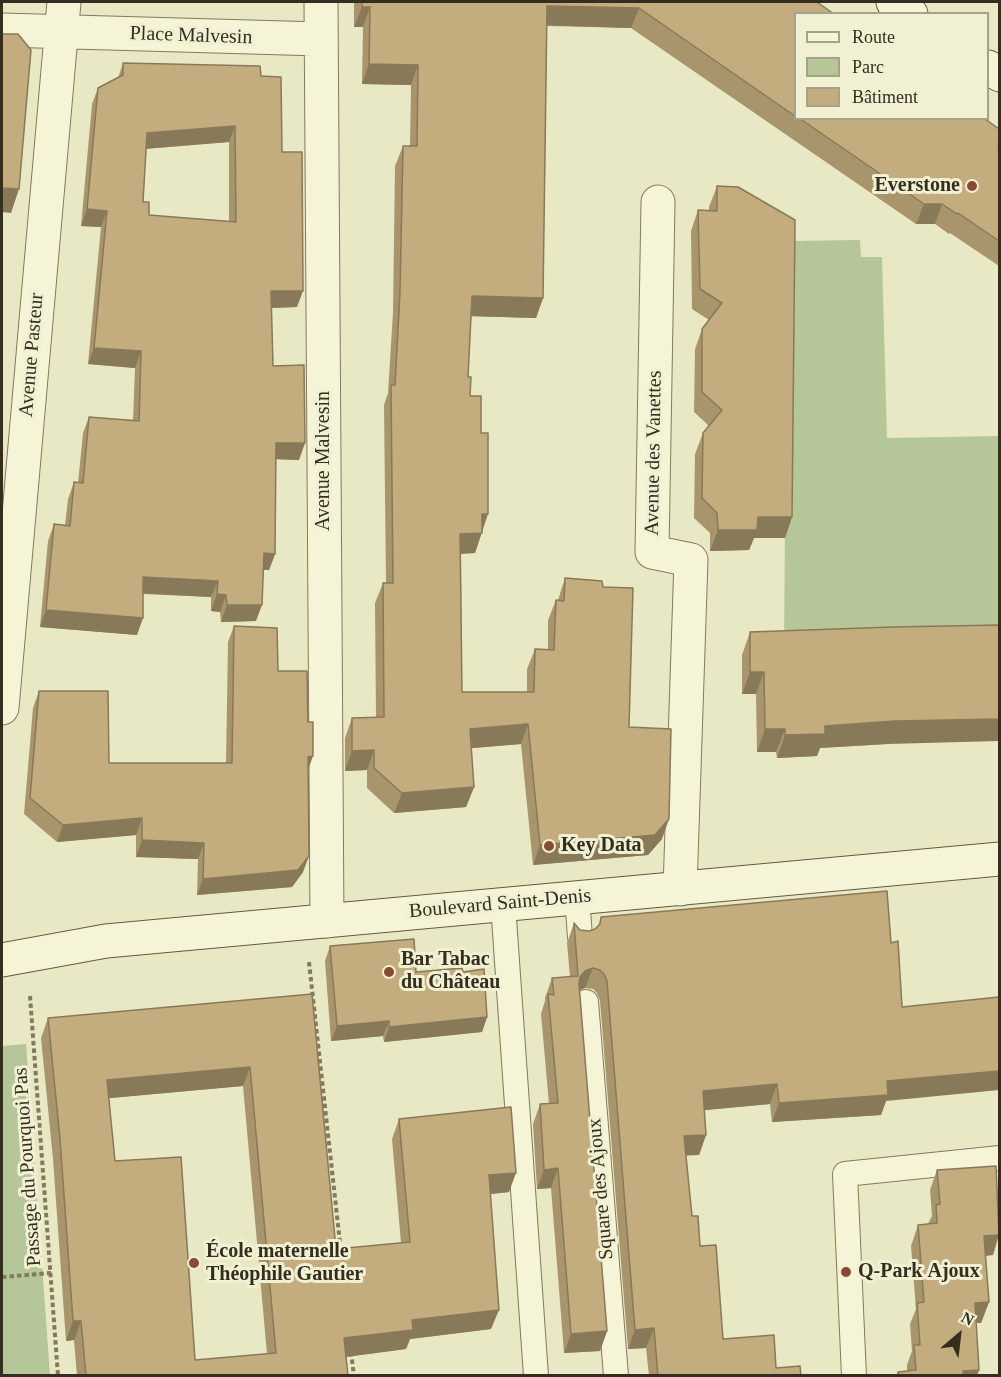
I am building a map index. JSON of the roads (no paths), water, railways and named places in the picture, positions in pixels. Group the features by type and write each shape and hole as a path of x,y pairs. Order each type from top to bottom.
{"street":[{"name":"Avenue Malvesin","path":"316,921 321,2"},
{"path":"893,2 907,12"},
{"name":"Place Malvesin","path":"2,30 62,16 321,39"},
{"name":"Avenue Pasteur","path":"2,708 62,16"},
{"name":"Avenue des Vanettes","path":"658,202 652,552 691,560 680,889"},
{"name":"Boulevard Saint-Denis","path":"14,958 106,941 999,859"}],"lane":[{"path":"577,897 580,937"},
{"path":"503,904 536,1376"},
{"name":"Square des Ajoux","path":"586,1002 616,1376"},
{"path":"854,1376 845,1174 999,1158"}],"place":[{"name":"Everstone","path":"972,186"},
{"name":"Key Data","path":"549,846"},
{"name":"Bar Tabac du Château","path":"389,972"},
{"name":"École maternelle Théophile Gautier","path":"194,1263"},
{"name":"Q-Park Ajoux","path":"846,1272"}]}
